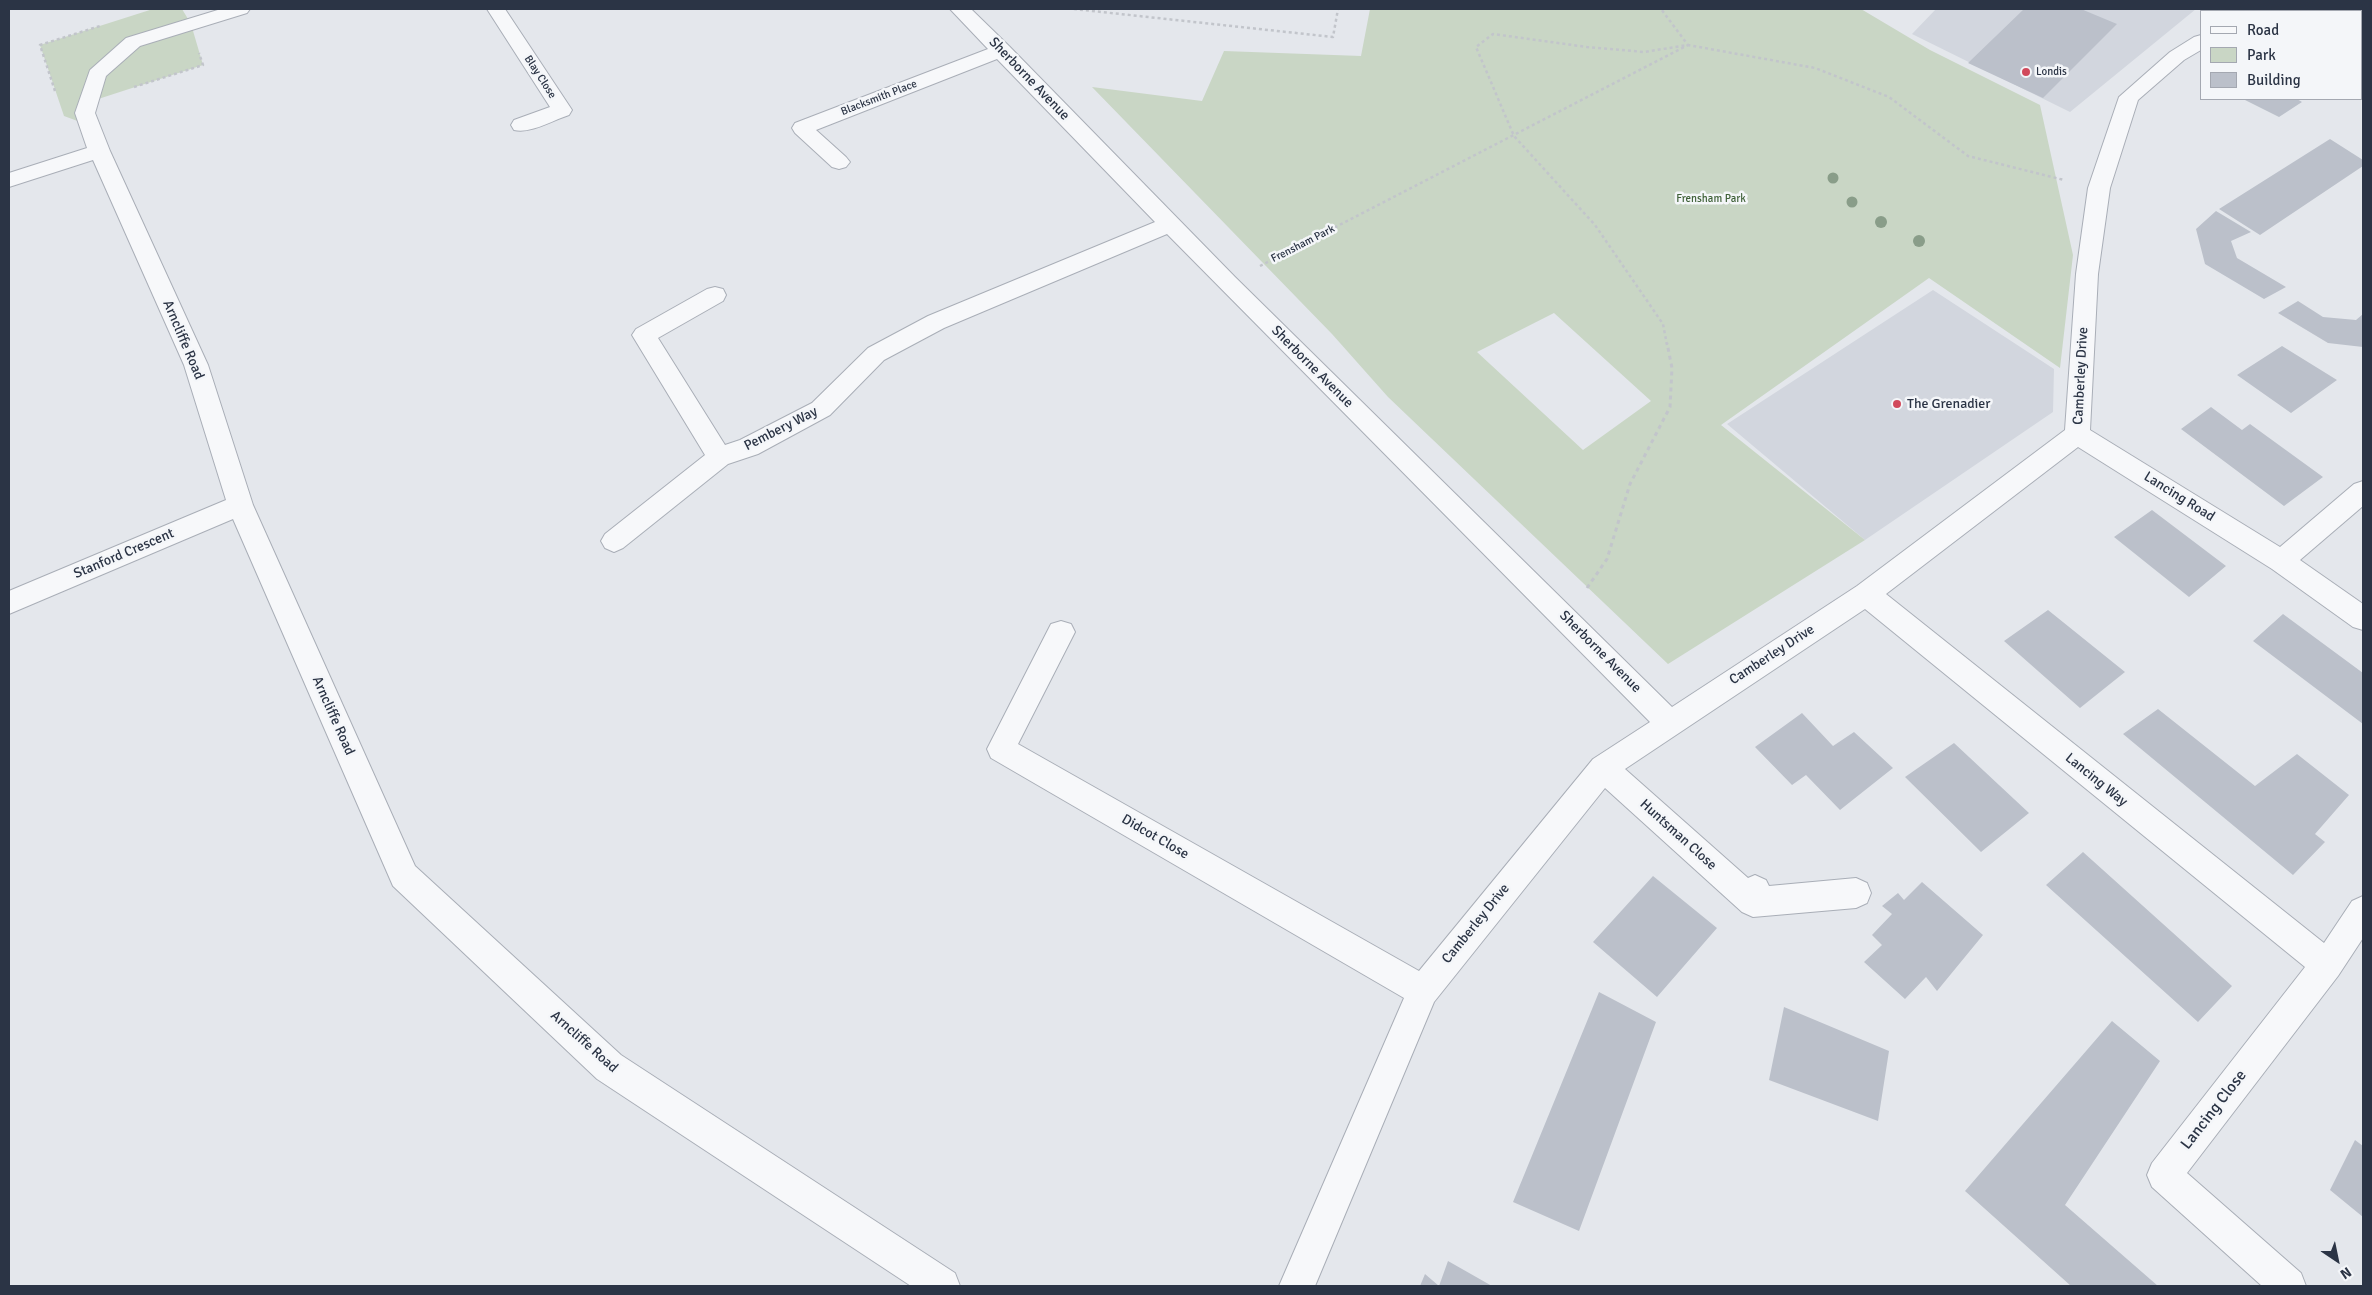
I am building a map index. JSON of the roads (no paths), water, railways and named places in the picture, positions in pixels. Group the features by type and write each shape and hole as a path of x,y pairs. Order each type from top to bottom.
{"street":[{"name":"Arncliffe Road","path":"240,9 133,42 97,74 85,113 99,151 196,365 240,505 404,876 609,1067 942,1286"},
{"name":"Blay Close","path":"496,9 562,110 521,125"},
{"name":"Sherborne Avenue","path":"960,9 1227,283 1670,722"},
{"name":"Camberley Drive","path":"1297,1286 1422,991 1603,768 1866,594 2077,434 2086,274 2099,188 2128,97 2176,56 2200,42"},
{"name":"Blacksmith Place","path":"839,162 802,128 1002,50"},
{"path":"9,180 99,151"},
{"name":"Pembery Way","path":"719,457 749,447 821,409 876,354 936,322 1169,224"},
{"path":"614,541 719,457 644,334 715,295"},
{"name":"Lancing Road","path":"2077,434 2281,561 2363,619"},
{"path":"2281,561 2363,492"},
{"name":"Stanford Crescent","path":"9,603 240,505"},
{"name":"Lancing Way","path":"1866,594 2327,965"},
{"name":"Didcot Close","path":"1061,632 1001,749 1422,991"},
{"name":"Huntsman Close","path":"1603,768 1754,896 1856,893"},
{"name":"Lancing Close","path":"2288,1286 2164,1175 2327,965 2363,911"}],"place":[{"name":"Londis","path":"2026,72"},
{"name":"The Grenadier","path":"1897,404"}],"park label":[{"name":"Frensham Park","path":"1711,199"}]}
